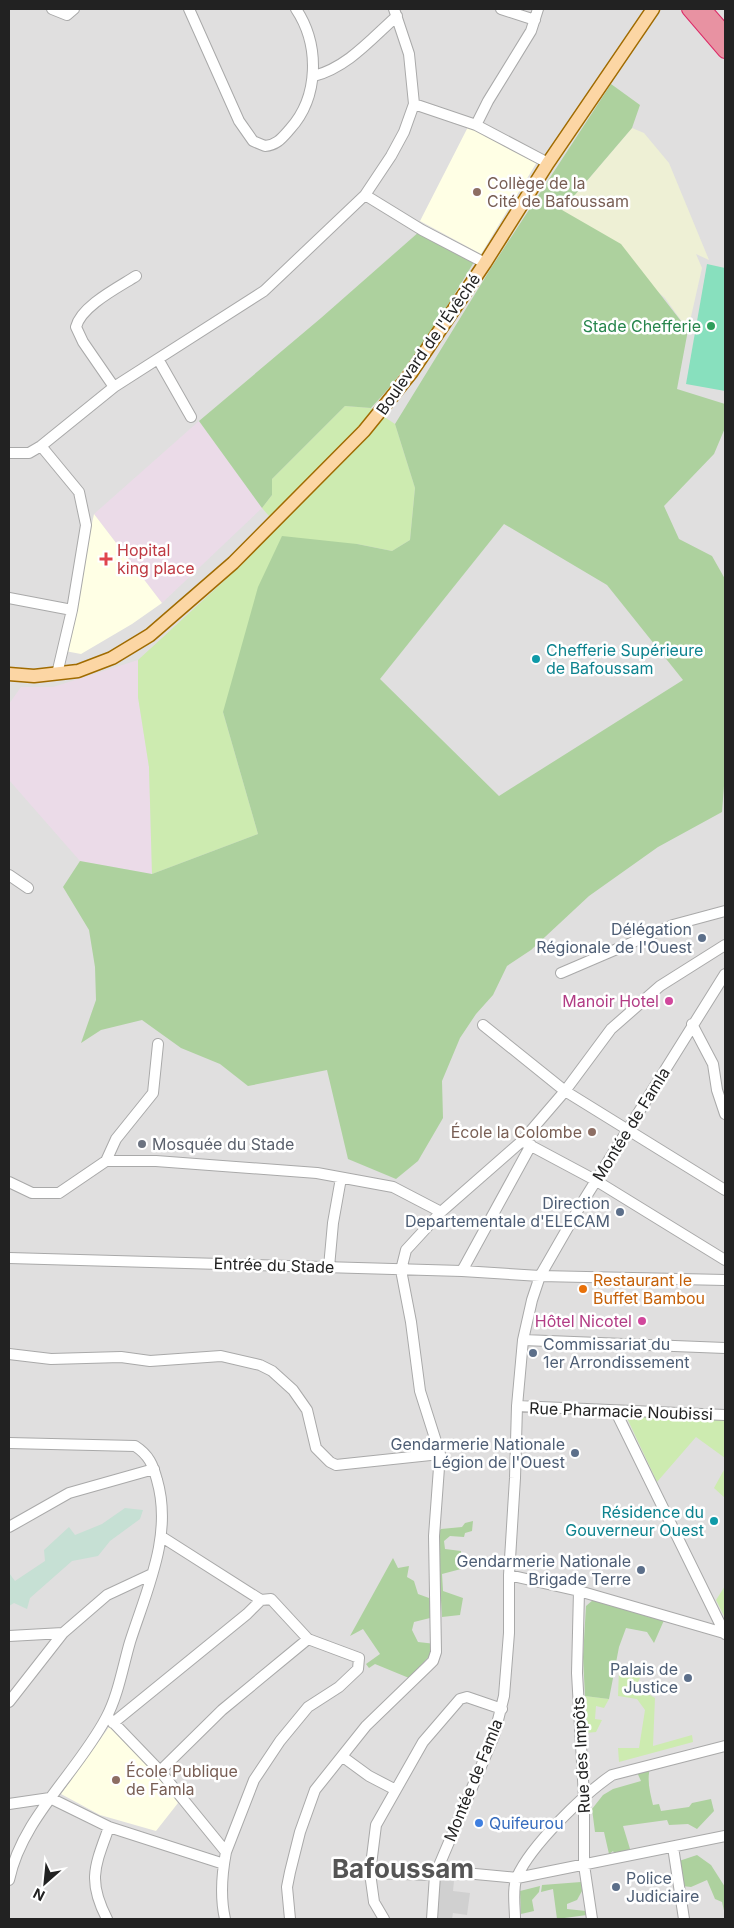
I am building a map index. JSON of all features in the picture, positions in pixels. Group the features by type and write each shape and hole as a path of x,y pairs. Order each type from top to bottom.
{"highway":[{"path":"689,9 725,51"},
{"path":"704,9 725,33"}],"main road":[{"name":"Boulevard de l'Évêché","path":"9,674 57,674 99,664 128,650 150,635 233,563 376,418 411,373 485,264 548,163 653,9"}],"street":[{"path":"52,9 67,15 74,9"},
{"path":"189,9 235,113 247,134 258,145 271,146 278,142 295,124 310,96 314,76 306,29 296,9"},
{"path":"501,9 535,20"},
{"path":"476,125 535,20 538,9"},
{"path":"9,453 29,453 41,446 114,387 264,291 365,195 391,156 406,127 414,104 412,68 395,12 349,59 328,72 314,76"},
{"path":"414,104 476,125 548,163"},
{"path":"365,195 422,230 485,264"},
{"path":"114,387 83,342 76,327 79,318 88,308 136,276"},
{"path":"158,359 191,417"},
{"path":"41,446 79,492 86,525 72,610 57,674"},
{"path":"9,598 72,610"},
{"path":"9,875 28,888"},
{"path":"560,973 673,926 725,911"},
{"path":"462,1271 526,1143 611,1029 660,986 725,945"},
{"name":"Montée de Famla","path":"432,1919 435,1875 494,1736 502,1709 509,1633 509,1575 517,1406 523,1340 540,1276 595,1180 725,974"},
{"path":"692,1024 713,1064 717,1090 725,1114"},
{"path":"483,1026 565,1091 725,1190"},
{"path":"9,1182 32,1193 59,1193 106,1161 116,1139 153,1093 158,1044"},
{"path":"526,1143 595,1180 725,1260"},
{"path":"290,1919 287,1887 300,1832 315,1790 366,1726 434,1661 436,1652 434,1543 440,1454 420,1391 411,1322 401,1270 406,1250 441,1212 526,1143"},
{"path":"106,1161 156,1161 317,1173 399,1188 441,1212"},
{"path":"329,1267 333,1222 341,1178"},
{"name":"Entrée du Stade","path":"9,1258 462,1271 540,1276 725,1280"},
{"path":"523,1340 725,1348"},
{"path":"9,1354 51,1359 121,1357 150,1361 208,1356 234,1358 272,1371 293,1390 306,1410 316,1448 330,1462 336,1465 440,1454"},
{"name":"Rue Pharmacie Noubissi","path":"517,1406 616,1412 725,1415"},
{"path":"616,1412 725,1634"},
{"path":"9,1443 135,1446 150,1459 154,1469 163,1506 162,1537 110,1720"},
{"path":"9,1527 68,1493 154,1469"},
{"path":"162,1537 260,1600 271,1599 308,1639 359,1658 358,1669 338,1687 308,1707 280,1741 254,1780 226,1852 222,1908 225,1919"},
{"path":"9,1702 63,1633 107,1595 152,1574"},
{"path":"509,1575 579,1591 725,1634"},
{"name":"Rue des Impôts","path":"579,1591 578,1703 584,1798 584,1865 592,1919"},
{"path":"9,1880 15,1858 50,1798 75,1768 110,1720 247,1614 260,1600"},
{"path":"9,1636 63,1633"},
{"path":"160,1771 222,1710 308,1639"},
{"path":"384,1919 374,1902 370,1873 376,1825 394,1789 423,1742 460,1698 467,1697 502,1709"},
{"path":"110,1720 160,1771 226,1852"},
{"path":"515,1919 516,1878 546,1837 584,1798 612,1775 725,1746"},
{"path":"343,1757 369,1776 394,1789"},
{"path":"9,1804 50,1798 108,1827 224,1864"},
{"path":"107,1919 97,1899 93,1880 108,1827"},
{"path":"370,1873 435,1875 454,1872 516,1878 725,1836"},
{"path":"672,1847 684,1919"}],"shaded area":[{"path":"9,9 725,9 725,1919 9,1919"},
{"name":"Collège de la Cité de Bafoussam","path":"469,125 537,162 481,254 420,221"},
{"path":"632,128 644,133 669,163 709,260 696,254 702,268 688,330 665,298 562,210"},
{"path":"199,421 262,508 162,603 94,514"},
{"name":"Hopital king place","path":"94,514 162,603 132,624 81,654 65,651"},
{"path":"138,660 138,697 149,767 152,874 80,861 9,780 9,704 21,687 53,687"},
{"path":"125,1508 143,1510 140,1519 110,1541 98,1556 72,1561 30,1598 27,1609 14,1603 9,1606 9,1573 15,1581 45,1561 44,1550 69,1527 75,1535 102,1524"},
{"name":"École Publique de Famla","path":"109,1727 150,1765 178,1803 156,1831 100,1815 61,1794"},
{"path":"439,1880 454,1881 453,1891 470,1893 467,1915 453,1913 452,1919 436,1919"}],"green space":[{"path":"611,84 640,105 632,128 562,210 621,244 688,330 677,389 725,404 725,428 714,454 664,506 679,539 712,556 725,579 725,773 722,812 658,847 589,896 531,950 507,966 493,995 476,1014 460,1038 442,1081 443,1118 418,1161 396,1179 348,1159 327,1070 248,1086 220,1064 181,1048 142,1020 101,1030 81,1043 96,1000 95,967 89,930 63,887 80,861 152,874 258,834 223,712 258,587 282,536 357,544 392,551 410,540 415,488 395,424 491,268","holes":["504,524 607,585 683,680 499,796 380,679"]},
{"path":"420,231 474,262 426,338 386,391 371,408 345,406 272,479 272,495 262,508 199,421"},
{"name":"Stade Chefferie","path":"707,264 725,268 725,391 686,384"},
{"path":"345,406 371,408 395,424 415,488 410,540 392,551 357,544 223,712 258,834 152,874 149,767 138,697 138,660 224,581 277,525 262,508 272,495 272,479"},
{"path":"626,1416 725,1420 725,1458 696,1437 657,1482"},
{"path":"725,1468 725,1498 714,1488"},
{"path":"473,1521 472,1531 465,1533 464,1537 450,1536 444,1541 445,1549 461,1551 461,1569 442,1574 443,1591 463,1598 460,1615 442,1617 437,1534 441,1529 462,1527 465,1523"},
{"path":"393,1558 398,1568 409,1566 407,1577 414,1581 418,1594 429,1598 434,1617 414,1622 412,1630 418,1642 436,1644 434,1651 409,1678 375,1664 369,1668 366,1664 380,1654 363,1629 350,1636"},
{"path":"725,1586 725,1618 716,1600"},
{"path":"593,1600 665,1618 654,1643 647,1632 626,1628 619,1647 609,1699 585,1696 583,1657 586,1606"},
{"path":"619,1669 643,1671 636,1687 655,1698 653,1746 692,1735 693,1742 619,1762 618,1748 639,1748 645,1710 637,1699 618,1696"},
{"path":"585,1696 609,1699 604,1708 596,1706 595,1719 602,1720 596,1732 586,1733"},
{"path":"651,1766 649,1780 653,1805 659,1804 661,1811 689,1807 692,1803 711,1799 714,1811 697,1829 688,1824 669,1825 667,1820 623,1826 630,1849 616,1856 613,1851 609,1854 604,1832 595,1832 592,1809 603,1795 613,1789 641,1781 636,1770"},
{"path":"697,1855 711,1865 725,1887 725,1915 722,1902 715,1899 707,1880 691,1887 682,1886 676,1862"},
{"path":"581,1882 582,1891 577,1900 567,1904 567,1909 586,1911 587,1915 557,1919 553,1889 541,1892 542,1885"},
{"path":"540,1886 539,1892 532,1900 534,1911 521,1914 520,1891"}],"place":[{"name":"Collège de la Cité de Bafoussam","path":"477,192"},
{"name":"Stade Chefferie","path":"711,326"},
{"name":"Hopital king place","path":"106,559"},
{"name":"Chefferie Supérieure de Bafoussam","path":"536,659"},
{"name":"Délégation Régionale de l'Ouest","path":"702,938"},
{"name":"Manoir Hotel","path":"669,1001"},
{"name":"École la Colombe","path":"592,1132"},
{"name":"Mosquée du Stade","path":"142,1144"},
{"name":"Direction Departementale d'ELECAM","path":"620,1212"},
{"name":"Restaurant le Buffet Bambou","path":"583,1289"},
{"name":"Hôtel Nicotel","path":"642,1321"},
{"name":"Commissariat du 1er Arrondissement","path":"533,1353"},
{"name":"Gendarmerie Nationale Légion de l'Ouest","path":"575,1453"},
{"name":"Résidence du Gouverneur Ouest","path":"714,1521"},
{"name":"Gendarmerie Nationale Brigade Terre","path":"641,1570"},
{"name":"Palais de Justice","path":"688,1678"},
{"name":"École Publique de Famla","path":"116,1780"},
{"name":"Quifeurou","path":"479,1823"},
{"name":"Police Judiciaire","path":"616,1887"}],"district":[{"name":"Bafoussam","path":"403,1869"}]}
